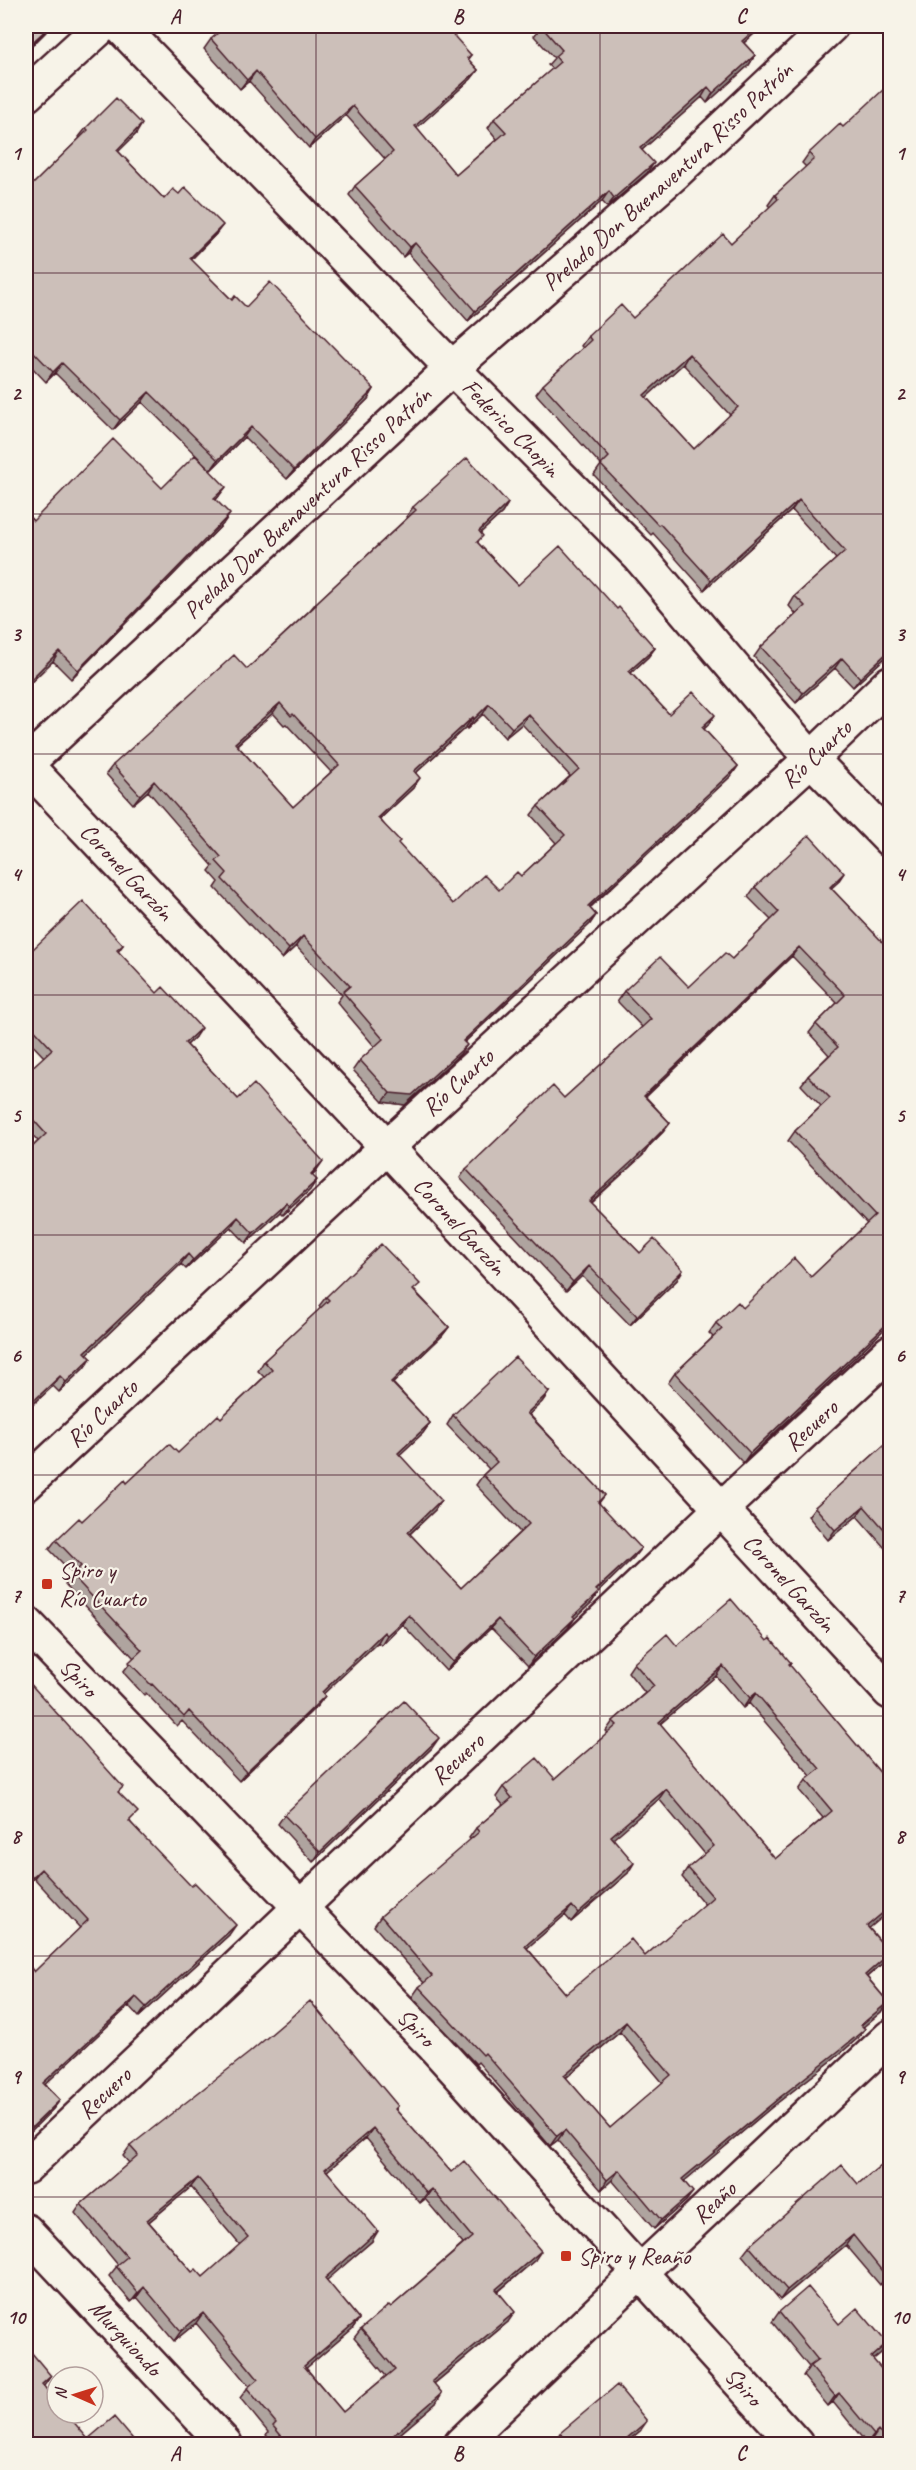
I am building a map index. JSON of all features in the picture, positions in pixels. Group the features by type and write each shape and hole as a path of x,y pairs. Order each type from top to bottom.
{"street":[{"path":"26,94 102,26"},
{"name":"Federico Chopin","path":"120,26 452,368 639,556 811,759 891,840"},
{"name":"Prelado Don Buenaventura Risso Patrón","path":"26,764 452,368 675,173 831,26"},
{"name":"Río Cuarto","path":"26,1484 387,1147 891,683"},
{"name":"Coronel Garzón","path":"26,764 387,1147 891,1692"},
{"name":"Recuero","path":"26,2167 298,1907 891,1352"},
{"name":"Spiro","path":"26,1623 432,2044 796,2445"},
{"name":"Reaño","path":"461,2445 640,2272 891,2037"},
{"name":"Murguiondo","path":"26,2231 225,2445"}],"building":[{"path":"26,26 50,26 26,48"},
{"path":"226,26 442,26 446,31 448,29 471,55 467,58 478,70 415,126 456,175 506,132 494,119 560,62 555,56 562,50 541,26 759,26 742,41 755,55 713,93 708,87 640,148 654,163 614,198 609,191 475,311 415,243 410,247 355,186 393,152 353,106 315,139 256,71 247,80 211,39"},
{"path":"26,48 31,53 26,58"},
{"path":"884,89 891,96 891,649 860,678 842,658 803,693 761,647 805,606 795,596 845,551 799,500 711,580 660,524 658,525 601,465 609,457 543,385 591,340 588,336 621,305 633,318 723,234 731,243 778,199 775,195 814,159 809,153 840,124 843,127","holes":["689,354 738,407 694,449 644,395"]},
{"path":"116,98 142,124 117,150 164,199 173,189 179,194 185,187 223,225 190,258 232,300 235,296 246,307 270,282 374,389 294,470 251,427 218,460 149,392 120,420 62,363 53,372 26,344 26,191 88,130 86,128"},
{"path":"113,439 162,488 195,455 226,487 214,498 230,514 78,670 59,651 26,684 26,513 33,521"},
{"path":"467,458 508,503 479,531 483,536 477,542 518,585 560,546 655,648 629,671 669,714 693,692 715,715 702,727 738,766 588,906 596,915 463,1041 467,1045 412,1095 390,1093 360,1060 383,1039 343,992 350,986 303,936 289,949 222,879 227,873 216,861 221,857 154,781 140,795 113,765 234,655 247,669 416,510 413,507","holes":["280,703 291,716 293,714 339,765 293,807 235,743","489,704 512,728 528,714 579,769 538,806 565,835 521,876 517,872 499,890 484,875 453,904 378,818 420,778 414,771"]},
{"path":"809,835 844,873 830,887 891,951 891,1320 750,1453 675,1373 722,1329 716,1323 738,1302 743,1308 794,1258 811,1277 875,1216 795,1131 830,1098 808,1076 838,1047 816,1024 845,995 799,947 644,1096 670,1123 650,1145 589,1201 640,1253 654,1239 683,1270 637,1316 589,1266 573,1282 466,1169 553,1086 564,1098 651,1019 624,991 660,957 689,987 725,953 732,959 779,912 755,887"},
{"path":"83,901 123,945 117,950 157,993 163,987 201,1028 185,1043 238,1099 254,1084 323,1161 311,1174 317,1180 289,1206 286,1203 253,1233 238,1217 193,1260 188,1254 85,1352 91,1358 66,1382 60,1376 26,1408 26,1153 46,1134 29,1115 34,1110 26,1102 26,1073 52,1049 26,1021 26,945 31,951"},
{"path":"381,1244 420,1284 413,1290 449,1327 391,1382 430,1423 398,1453 441,1500 408,1532 461,1588 529,1524 483,1475 497,1462 453,1415 515,1357 549,1392 527,1413 605,1495 598,1502 641,1548 596,1590 599,1592 534,1657 498,1619 453,1662 409,1615 387,1635 384,1632 322,1692 325,1696 246,1772 189,1711 184,1717 129,1662 142,1650 72,1575 81,1566 56,1540 79,1518 82,1521 125,1480 127,1483 169,1444 178,1453 218,1415 221,1418 272,1370 264,1361 329,1300 326,1297"},
{"path":"891,1439 891,1537 864,1506 835,1530 815,1507"},
{"path":"731,1599 767,1641 770,1638 882,1775 891,1768 891,1906 867,1926 890,1953 865,1975 888,2002 861,2025 865,2029 682,2179 693,2192 661,2220 619,2170 607,2180 565,2130 557,2136 485,2053 483,2055 419,1987 432,1976 381,1916 479,1832 476,1828 512,1798 503,1787 537,1758 555,1779 617,1725 613,1721 654,1686 634,1663 667,1634 677,1646","holes":["723,1666 750,1698 756,1693 820,1769 806,1780 832,1811 775,1859 659,1722","666,1789 714,1846 688,1868 713,1897 645,1956 631,1939 566,1994 525,1946 572,1906 578,1913 634,1863 611,1836","626,2022 671,2075 610,2128 564,2075"]},
{"path":"26,1679 123,1787 118,1792 138,1812 129,1821 191,1886 195,1883 236,1925 146,2007 136,1997 43,2083 60,2100 26,2133 26,1962 34,1972 88,1920 41,1869 26,1883"},
{"path":"404,1701 439,1738 320,1852 284,1815"},
{"path":"310,2001 398,2106 395,2109 451,2172 464,2161 541,2251 496,2289 515,2312 432,2381 442,2393 382,2445 289,2445 273,2426 276,2423 247,2388 258,2379 203,2313 181,2331 144,2287 138,2293 116,2266 127,2257 81,2204 138,2155 130,2146 249,2053","holes":["373,2128 427,2193 432,2189 472,2237 391,2307 389,2305 361,2329 395,2369 343,2412 304,2366 359,2319 325,2278 378,2231 325,2169","198,2178 248,2237 203,2277 196,2269 192,2272 147,2220"]},
{"path":"891,2157 891,2272 886,2276 853,2235 787,2290 749,2246 842,2165 858,2184"},
{"path":"808,2287 839,2324 857,2308 887,2343 871,2357 891,2380 891,2445 878,2431 874,2435 839,2393 835,2396 810,2366 818,2360 779,2312"},
{"path":"26,2346 45,2369 45,2381 42,2384 45,2388 45,2425 76,2425 88,2439 114,2417 138,2445 26,2445"},
{"path":"617,2385 647,2421 619,2445 568,2445 560,2433"}],"place":[{"name":"Spiro y Río Cuarto","path":"47,1584"},
{"name":"Spiro y Reaño","path":"566,2256"}]}
